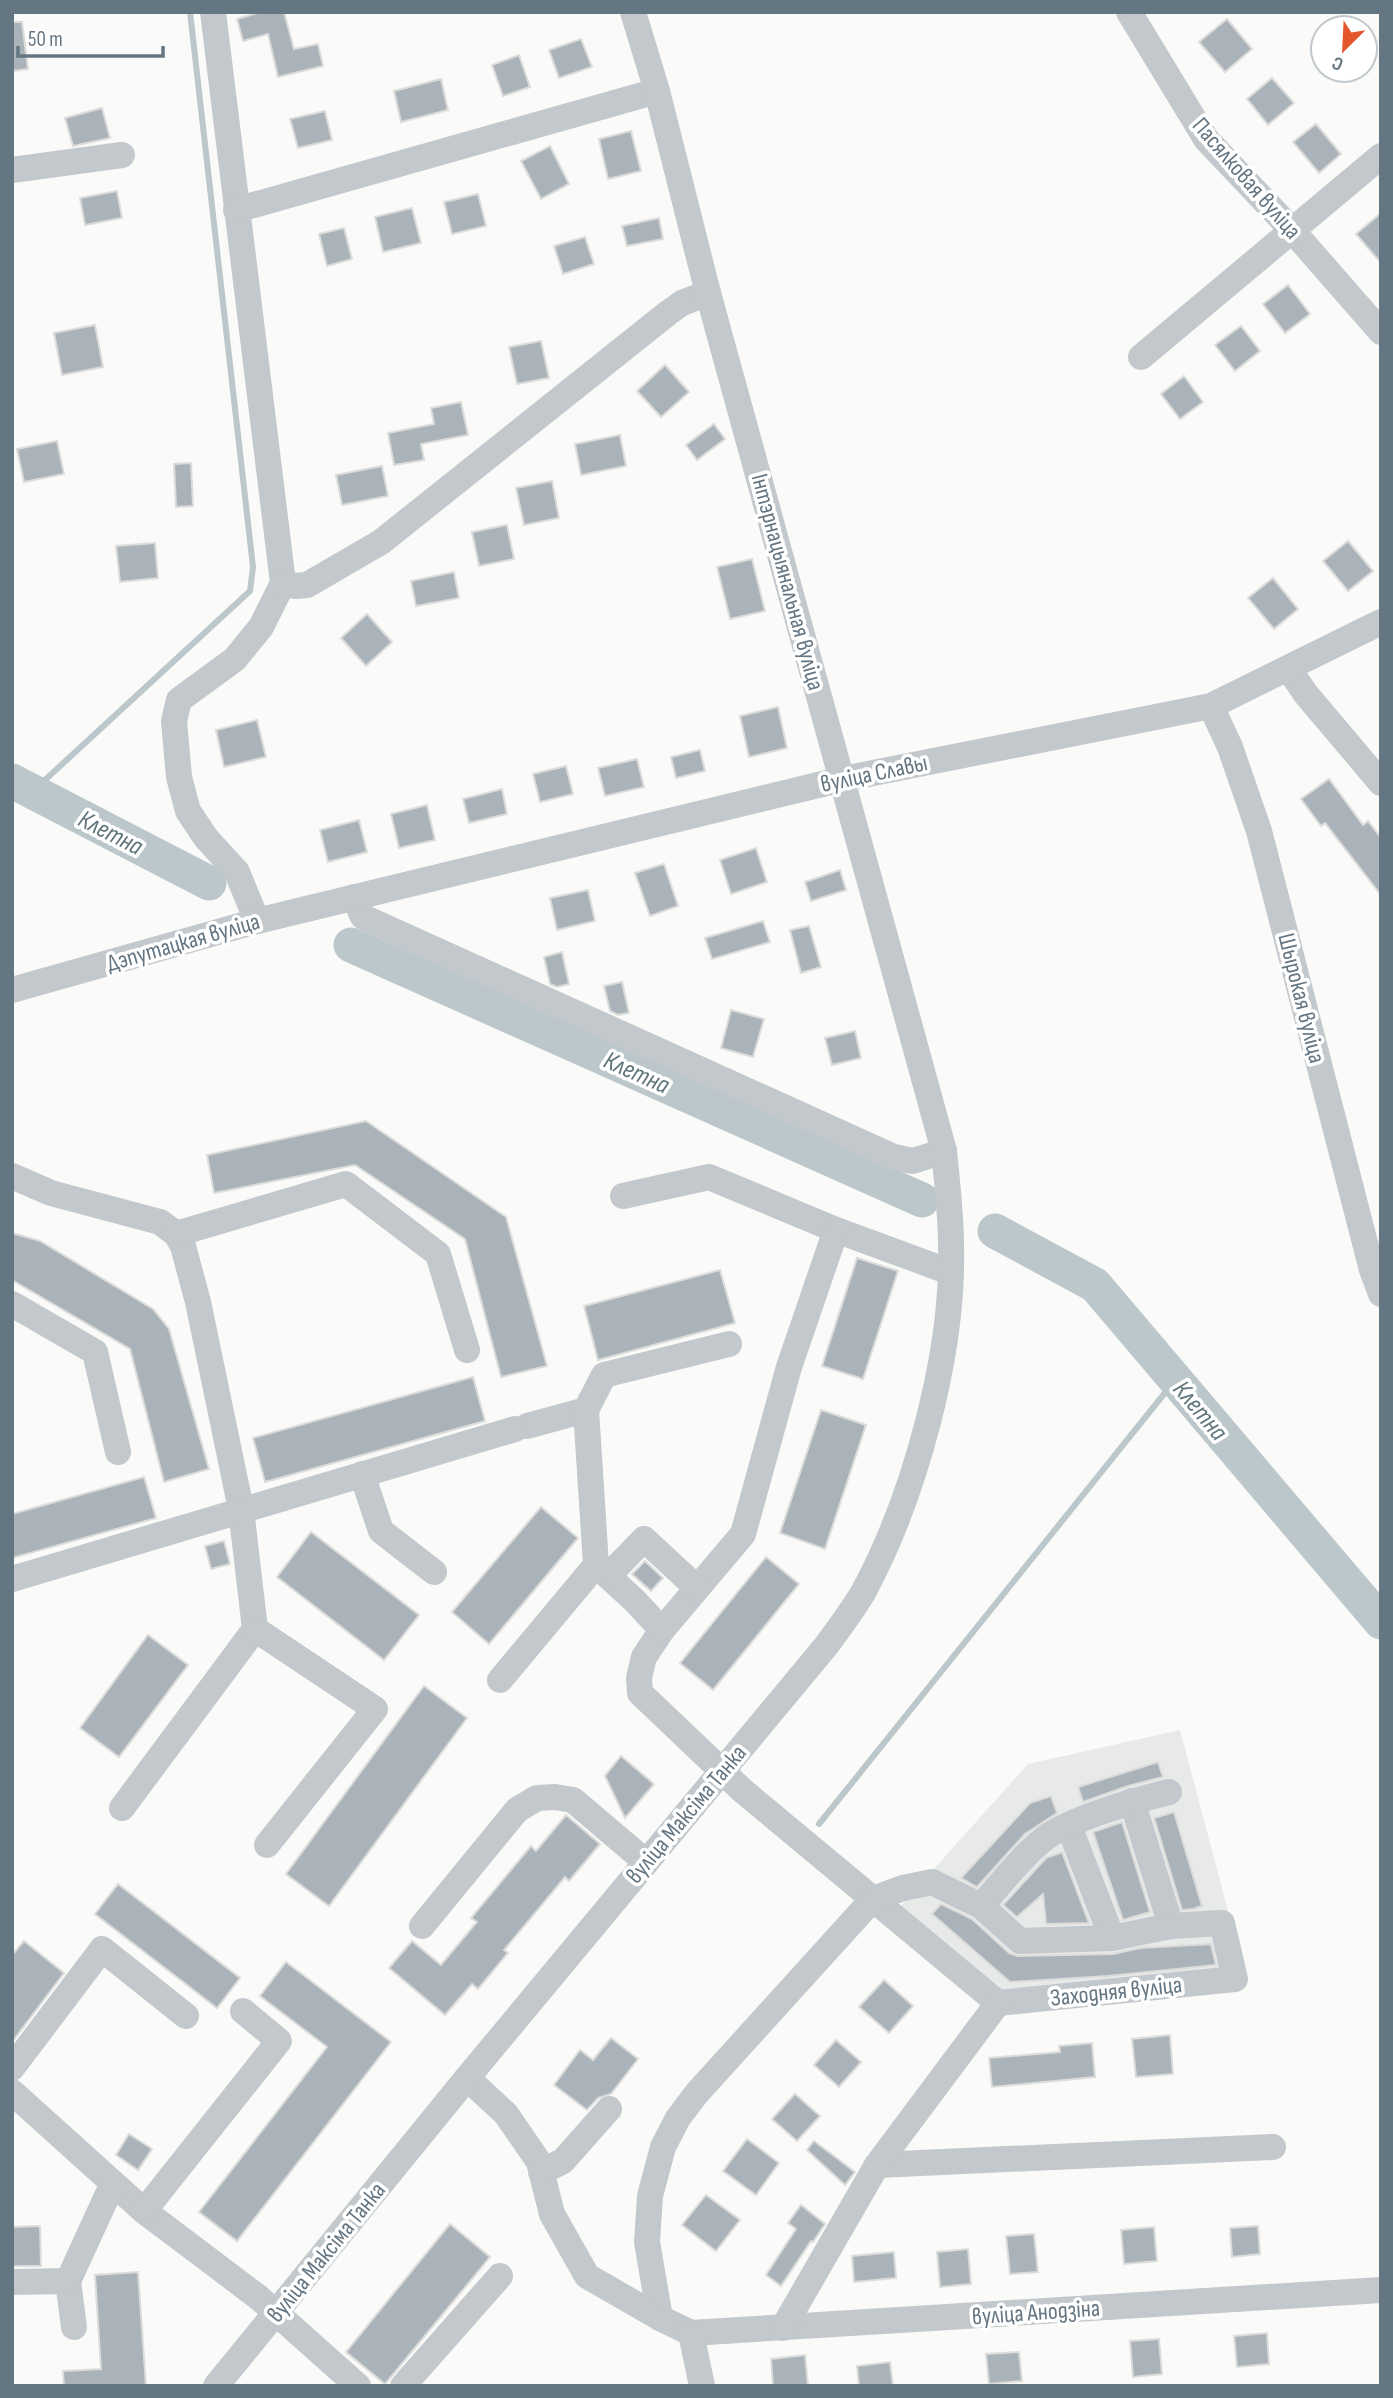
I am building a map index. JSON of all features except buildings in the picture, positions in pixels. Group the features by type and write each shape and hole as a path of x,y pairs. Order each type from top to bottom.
{"street":[{"path":"213,12 283,583 261,627 235,659 179,700 174,721 179,777 188,811 206,838 237,872 257,921"},
{"name":"Інтэрнацыянальная вуліца","path":"633,12 657,91 708,293 944,1151"},
{"name":"Пасялковая вуліца","path":"1129,12 1206,139 1291,229 1381,332"},
{"path":"236,210 657,91"},
{"path":"12,170 122,155"},
{"path":"1141,357 1381,156"},
{"path":"283,583 295,586 307,584 381,542 668,313 682,303 708,293"},
{"name":"вуліца Славы","path":"354,897 843,779 1211,706 1381,622"},
{"path":"1289,669 1305,693 1381,783"},
{"name":"Шырокая вуліца","path":"1211,706 1230,747 1259,831 1372,1270 1381,1294"},
{"path":"354,897 363,917 894,1157 913,1161 944,1151"},
{"name":"Дэпутацкая вуліца","path":"12,990 257,921 354,897"},
{"name":"вуліца Максіма Танка","path":"216,2386 467,2078 826,1646 864,1590 898,1516 928,1422 947,1323 950,1213 944,1151"},
{"path":"12,1176 51,1193 160,1222 176,1234 183,1246 198,1302 241,1510 255,1629 122,1808"},
{"path":"623,1196 709,1177 904,1257 950,1272"},
{"path":"176,1234 346,1184 438,1254 467,1350"},
{"path":"783,2329 877,2165 998,2003 743,1791 640,1693 639,1678 644,1657 662,1630 743,1534 789,1367 836,1230"},
{"path":"12,1304 95,1352 118,1452"},
{"path":"662,1630 602,1570 586,1409 604,1375 729,1344"},
{"path":"12,1579 586,1409"},
{"path":"362,1474 381,1531 434,1572"},
{"path":"500,1681 602,1570 644,1539 697,1588"},
{"path":"255,1629 375,1709 268,1844"},
{"path":"981,1906 1044,1839 1132,1801 1169,1792"},
{"path":"422,1926 517,1810 537,1798 573,1800 646,1862"},
{"path":"660,2318 647,2242 650,2196 663,2147 678,2118 696,2093 873,1899 903,1888 932,1882 981,1906 1020,1941 1112,1938 1171,1926 1132,1801"},
{"path":"1069,1826 1112,1938"},
{"name":"Заходняя вуліца","path":"998,2003 1235,1979 1222,1923 1171,1926"},
{"path":"12,2068 102,1949 186,2016"},
{"path":"144,2211 279,2041 243,2011"},
{"path":"467,2078 506,2114 538,2162 552,2214 587,2276 691,2333 702,2386"},
{"path":"12,2092 144,2211 276,2313 358,2386"},
{"path":"541,2172 563,2161 609,2109"},
{"path":"877,2165 1273,2147"},
{"path":"74,2327 68,2281 113,2183"},
{"path":"403,2386 500,2276"},
{"path":"12,2283 68,2281"},
{"name":"вуліца Анодзіна","path":"691,2333 1381,2290"}],"shaded area":[{"path":"1180,1730 1243,1967 1002,1994 899,1908 1028,1764"}],"waterway":[{"path":"33,791 250,591 253,567 190,12"},
{"name":"Клетна","path":"12,781 209,883"},
{"name":"Клетна","path":"351,945 922,1200"},
{"name":"Клетна","path":"995,1231 1095,1285 1381,1622"},
{"path":"819,1824 1176,1379"}]}
